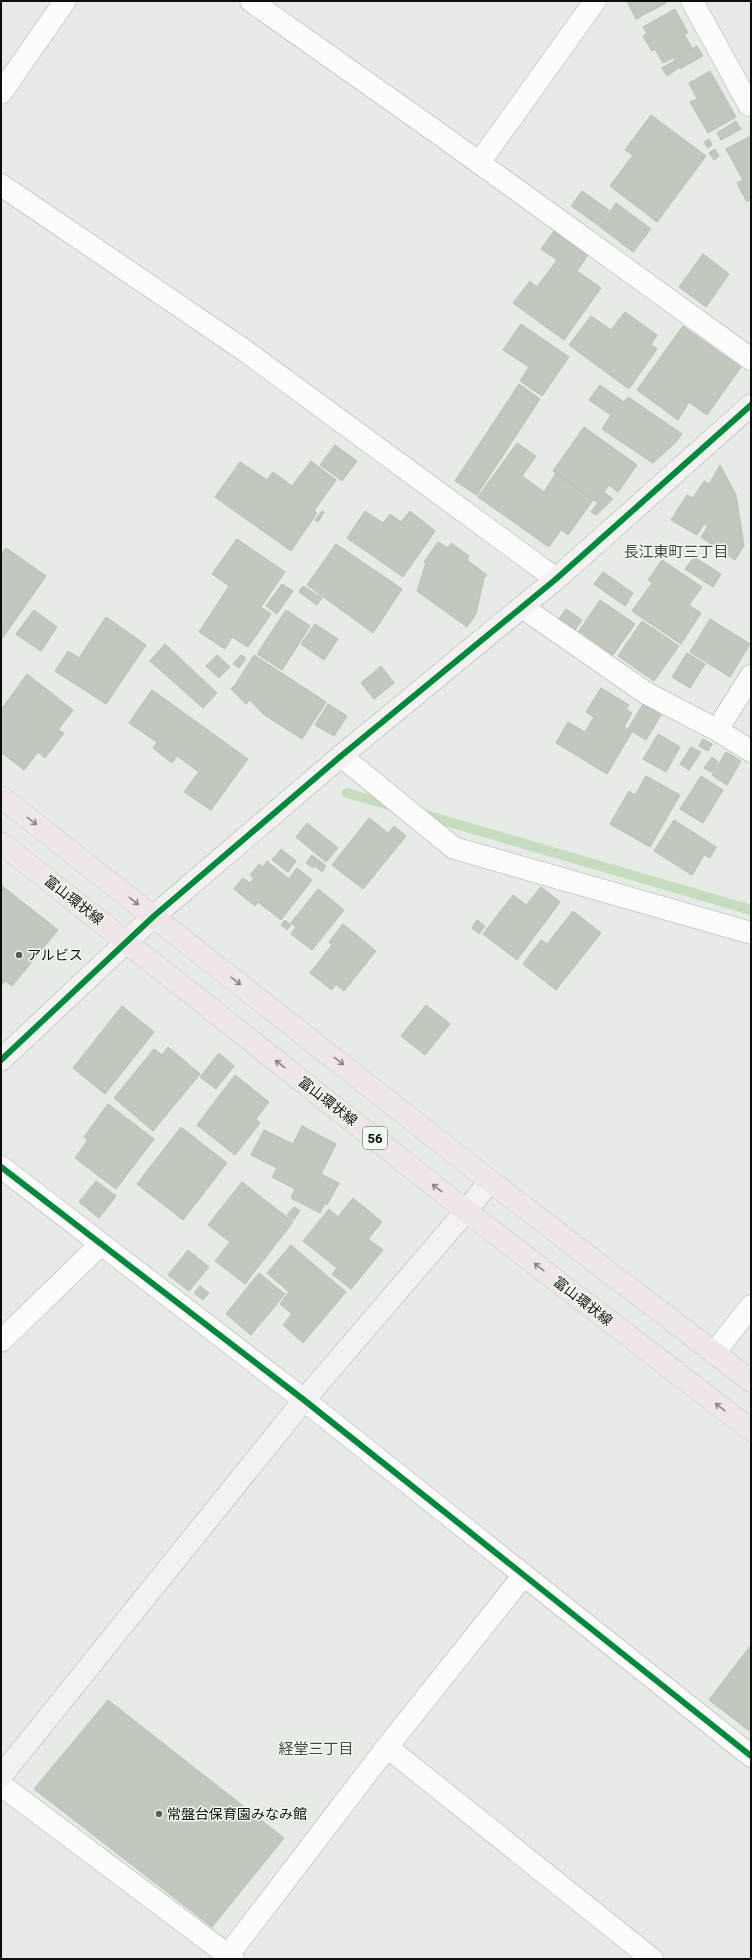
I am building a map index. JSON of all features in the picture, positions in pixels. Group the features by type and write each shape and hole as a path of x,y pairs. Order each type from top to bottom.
{"main road":[{"path":"1,797 490,1181 751,1381"},
{"name":"富山環状線","path":"1,843 466,1211 751,1430"}],"street":[{"path":"1,92 65,1"},
{"path":"250,1 479,163 751,359"},
{"path":"479,163 595,1"},
{"path":"692,1 749,105 751,103"},
{"path":"1,185 244,350 556,579"},
{"path":"1,1060 154,916 341,756 556,579 751,405"},
{"path":"522,607 646,693 717,730 751,751"},
{"path":"717,730 751,676"},
{"path":"341,756 454,848 751,933"},
{"path":"1,1168 304,1400 751,1756"},
{"path":"1,1776 304,1400 490,1181"},
{"path":"1,1341 101,1244"},
{"path":"714,1353 751,1306"},
{"path":"1,1785 228,1958 387,1747 524,1575"},
{"path":"387,1747 652,1959"}],"building":[{"path":"627,1 664,1 666,3 636,19"},
{"path":"675,9 688,33 684,34 692,48 663,63 655,49 652,51 643,36 647,33 643,27"},
{"path":"697,46 703,56 680,69 674,59"},
{"path":"674,61 678,68 667,76 662,68"},
{"path":"710,71 736,117 708,133 690,102 697,99 689,83"},
{"path":"651,115 706,156 657,222 610,186 633,155 625,150"},
{"path":"736,121 741,129 721,140 717,133"},
{"path":"751,136 751,199 747,202 737,183 743,180 726,149"},
{"path":"709,139 712,145 708,148 704,142"},
{"path":"715,149 719,156 714,160 709,153"},
{"path":"582,191 609,210 598,225 571,206"},
{"path":"616,203 651,229 633,252 599,226"},
{"path":"554,231 588,255 577,271 601,288 564,340 513,303 530,281 537,287 557,260 541,249"},
{"path":"703,254 729,274 706,307 679,287"},
{"path":"625,312 657,335 651,344 657,349 629,389 569,345 591,316 611,330"},
{"path":"521,324 569,357 542,396 520,381 529,367 503,350"},
{"path":"683,326 741,367 707,415 689,402 678,420 637,390"},
{"path":"519,384 540,399 477,495 455,481"},
{"path":"600,385 624,402 628,397 682,434 675,443 653,463 602,429 611,415 589,400"},
{"path":"584,427 637,465 618,492 609,485 597,502 553,471"},
{"path":"517,443 536,456 522,476 544,492 556,473 593,500 568,535 561,530 549,547 478,497"},
{"path":"335,445 357,461 342,481 320,465"},
{"path":"311,461 336,480 314,511 317,513 291,551 215,497 240,462 267,480 273,472 292,486"},
{"path":"720,465 736,495 744,546 735,560 701,537 708,526 704,524 697,535 671,520 687,495 693,498 704,481 709,484"},
{"path":"605,493 613,499 596,515 591,512"},
{"path":"322,511 324,512 318,522 315,520"},
{"path":"365,511 383,523 390,514 401,522 410,511 435,531 403,577 347,538"},
{"path":"237,539 285,572 261,607 271,614 248,647 232,637 225,649 199,632 229,586 212,574"},
{"path":"438,542 448,548 451,543 469,556 467,560 487,575 484,578 476,614 467,627 417,591 426,563 424,562"},
{"path":"336,544 402,589 373,633 307,585"},
{"path":"6,548 46,576 1,640 1,555"},
{"path":"694,557 721,574 713,587 685,569"},
{"path":"662,560 702,587 689,605 701,613 681,644 632,611 652,583 648,580"},
{"path":"603,572 633,593 625,606 594,584"},
{"path":"282,584 293,591 277,614 266,606"},
{"path":"303,586 322,598 317,605 299,592"},
{"path":"600,600 635,624 613,655 579,631"},
{"path":"566,609 582,620 575,630 559,619"},
{"path":"34,610 57,627 41,651 16,634"},
{"path":"286,610 310,626 282,670 257,654"},
{"path":"106,617 146,645 106,704 55,671 68,651 79,658"},
{"path":"710,619 750,644 730,677 690,652"},
{"path":"642,621 679,646 654,681 618,656"},
{"path":"315,624 338,639 324,660 301,644"},
{"path":"165,644 217,693 203,708 150,661"},
{"path":"687,653 705,664 690,688 672,677"},
{"path":"217,655 230,667 219,678 206,666"},
{"path":"241,655 246,658 239,668 233,664"},
{"path":"254,655 326,702 302,739 263,714 250,700 246,704 231,689"},
{"path":"381,666 394,683 374,699 361,683"},
{"path":"27,674 73,710 58,730 64,733 45,758 38,752 24,770 1,752 1,710"},
{"path":"601,688 629,705 626,709 632,713 624,727 632,732 607,774 556,743 568,722 585,732 594,717 586,712"},
{"path":"152,690 248,759 211,810 184,792 199,772 177,756 172,763 153,748 157,742 129,723"},
{"path":"328,704 347,716 334,736 315,725"},
{"path":"643,704 661,715 646,740 628,729"},
{"path":"658,734 680,747 666,772 643,759"},
{"path":"703,739 712,744 708,751 699,746"},
{"path":"691,747 701,752 689,770 680,764"},
{"path":"726,752 741,761 727,785 712,775"},
{"path":"712,757 718,762 712,772 704,768"},
{"path":"646,776 680,795 650,847 610,824 629,791 635,795"},
{"path":"701,776 723,790 703,823 680,809"},
{"path":"369,818 388,833 394,826 406,836 363,889 332,865"},
{"path":"674,820 716,847 710,858 704,855 692,875 654,851"},
{"path":"307,823 338,848 326,862 296,837"},
{"path":"281,849 296,861 288,872 272,860"},
{"path":"312,855 326,866 322,872 315,866 313,868 306,863"},
{"path":"267,861 289,879 297,868 312,880 281,920 258,902 255,906 234,889 243,878 250,883 254,878 250,875 259,864 263,867"},
{"name":"アルビス","path":"1,885 58,930 12,986 5,981 1,986"},
{"path":"541,887 560,902 517,960 483,934 513,895 526,905"},
{"path":"318,889 344,910 312,950 291,934 296,927 291,923"},
{"path":"573,911 601,933 556,990 523,964 541,940 547,944"},
{"path":"285,920 291,925 287,930 281,925"},
{"path":"477,920 485,926 479,934 472,928"},
{"path":"343,924 376,951 344,991 336,984 332,990 310,973 332,945 329,942"},
{"path":"426,1005 450,1024 425,1055 401,1036"},
{"path":"122,1006 154,1032 105,1094 73,1068"},
{"path":"168,1047 200,1074 153,1131 114,1098 154,1049 162,1055"},
{"path":"219,1053 234,1066 216,1089 200,1077"},
{"path":"235,1075 269,1102 256,1119 260,1123 235,1155 197,1125"},
{"path":"108,1104 154,1139 116,1189 75,1158 88,1140 84,1137"},
{"path":"302,1126 336,1144 321,1174 339,1183 327,1205 325,1203 320,1213 291,1198 295,1189 272,1177 277,1168 251,1155 264,1130 293,1144"},
{"path":"181,1127 227,1163 183,1220 137,1184"},
{"path":"96,1181 116,1196 99,1218 79,1202"},
{"path":"242,1182 293,1222 245,1284 215,1261 230,1242 208,1225"},
{"path":"353,1198 382,1222 368,1239 383,1250 351,1289 332,1274 337,1268 303,1241 329,1209 338,1217"},
{"path":"294,1207 300,1211 293,1220 287,1215"},
{"path":"291,1245 346,1292 303,1343 283,1325 292,1314 280,1304 289,1292 267,1273"},
{"path":"188,1250 209,1267 189,1291 168,1275"},
{"path":"259,1273 285,1294 251,1335 226,1314"},
{"path":"200,1286 209,1293 203,1300 194,1293"},
{"path":"751,1645 751,1732 709,1700"},
{"name":"常盤台保育園みなみ館","path":"108,1700 284,1838 212,1927 34,1789"}],"waterway":[{"path":"347,793 393,806"},
{"path":"422,814 751,910"}],"cycle path":[{"path":"1,1060 154,916 341,756 556,579 751,405"},
{"path":"1,1167 304,1400 751,1756"}],"place":[{"name":"アルビス","path":"19,955"},
{"name":"常盤台保育園みなみ館","path":"159,1814"}],"district":[{"name":"長江東町三丁目","path":"676,552"},
{"name":"経堂三丁目","path":"316,1749"}]}
